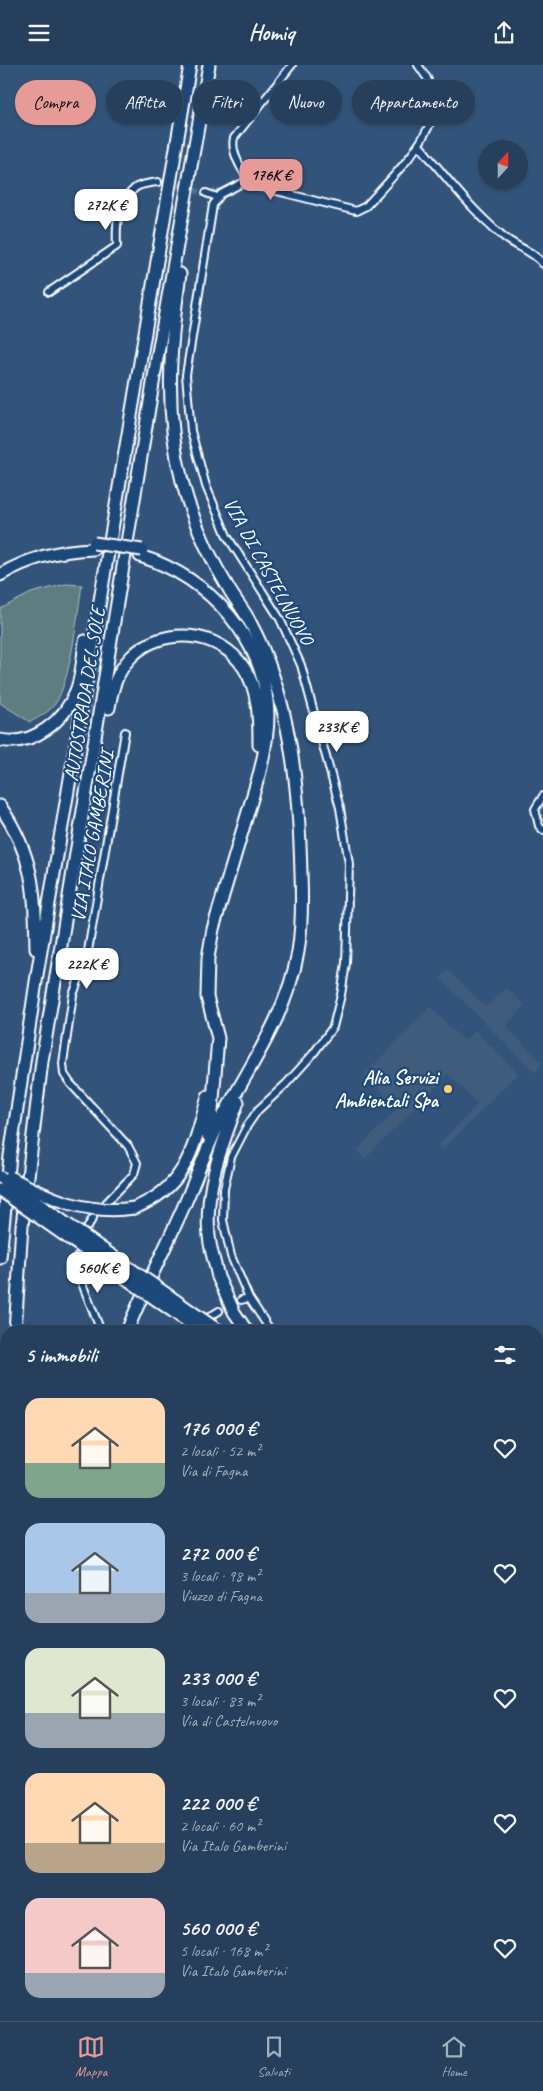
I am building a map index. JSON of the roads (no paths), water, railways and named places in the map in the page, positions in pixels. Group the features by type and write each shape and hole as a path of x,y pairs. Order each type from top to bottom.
{"highway":[{"name":"AUTOSTRADA DEL SOLE","path":"0,1258 10,1155 37,975 190,65"},
{"name":"AUTOSTRADA DEL SOLE","path":"16,1325 22,1226 34,1118 158,353 209,65"},
{"path":"130,1325 220,1122 270,1035 288,990 298,951 302,897 300,839 292,758 282,703 250,621 225,583 200,534 182,481 173,438 169,395 170,357 184,251 182,225"},
{"path":"0,567 46,548 94,546 141,553 170,560 206,581 233,607 259,642"},
{"path":"0,575 44,556 94,546"},
{"path":"126,1325 205,1144 211,1124 218,1039 207,997 208,957 214,929 265,751 268,713 260,674 245,637 235,621 202,587 173,568 141,553"},
{"path":"0,740 19,740 31,737 58,720 69,706 77,689 87,631 96,624"},
{"path":"97,731 106,723 113,683 122,667 138,651 163,638 179,635 205,638 231,653 243,666 254,687 259,717 259,775"},
{"path":"0,806 24,851 35,891 37,975"},
{"path":"243,1325 234,1312 218,1277 209,1236 209,1203 214,1168 250,1070"},
{"path":"0,1172 59,1202 104,1211 134,1209 161,1195 182,1171 199,1129 215,1073"},
{"path":"0,1177 210,1325"},
{"path":"0,1190 192,1325"}],"street":[{"path":"292,65 234,138 233,147 248,180 257,186 356,211 366,206 420,146 437,105 427,78 418,65"},
{"path":"420,146 441,173 502,236 541,256 543,264"},
{"path":"206,193 217,197 248,180"},
{"path":"48,292 117,247 116,217 127,198 136,187 158,182"},
{"name":"VIA DI CASTELNUOVO","path":"217,197 214,205 186,375 191,431 206,486 227,536 280,619 301,665 340,808 349,864 346,963 333,1027 297,1072 258,1110 247,1126 231,1157 224,1189 223,1220 231,1256 248,1298 267,1325"},
{"name":"VIA ITALO GAMBERINI","path":"106,1203 134,1174 138,1163 128,1145 70,1083 64,1073 62,1063 74,995 87,957 126,732"},
{"path":"543,796 535,809 539,826 543,830"},
{"path":"88,1226 94,1218"},
{"path":"77,1257 77,1271 98,1325"},
{"path":"241,1300 248,1298"},
{"path":"209,1317 219,1311"}],"tunnel":[{"path":"158,182 206,193"},
{"path":"219,1311 241,1300"}],"place":[{"name":"Alia Servizi Ambientali Spa","path":"448,1089"}]}
